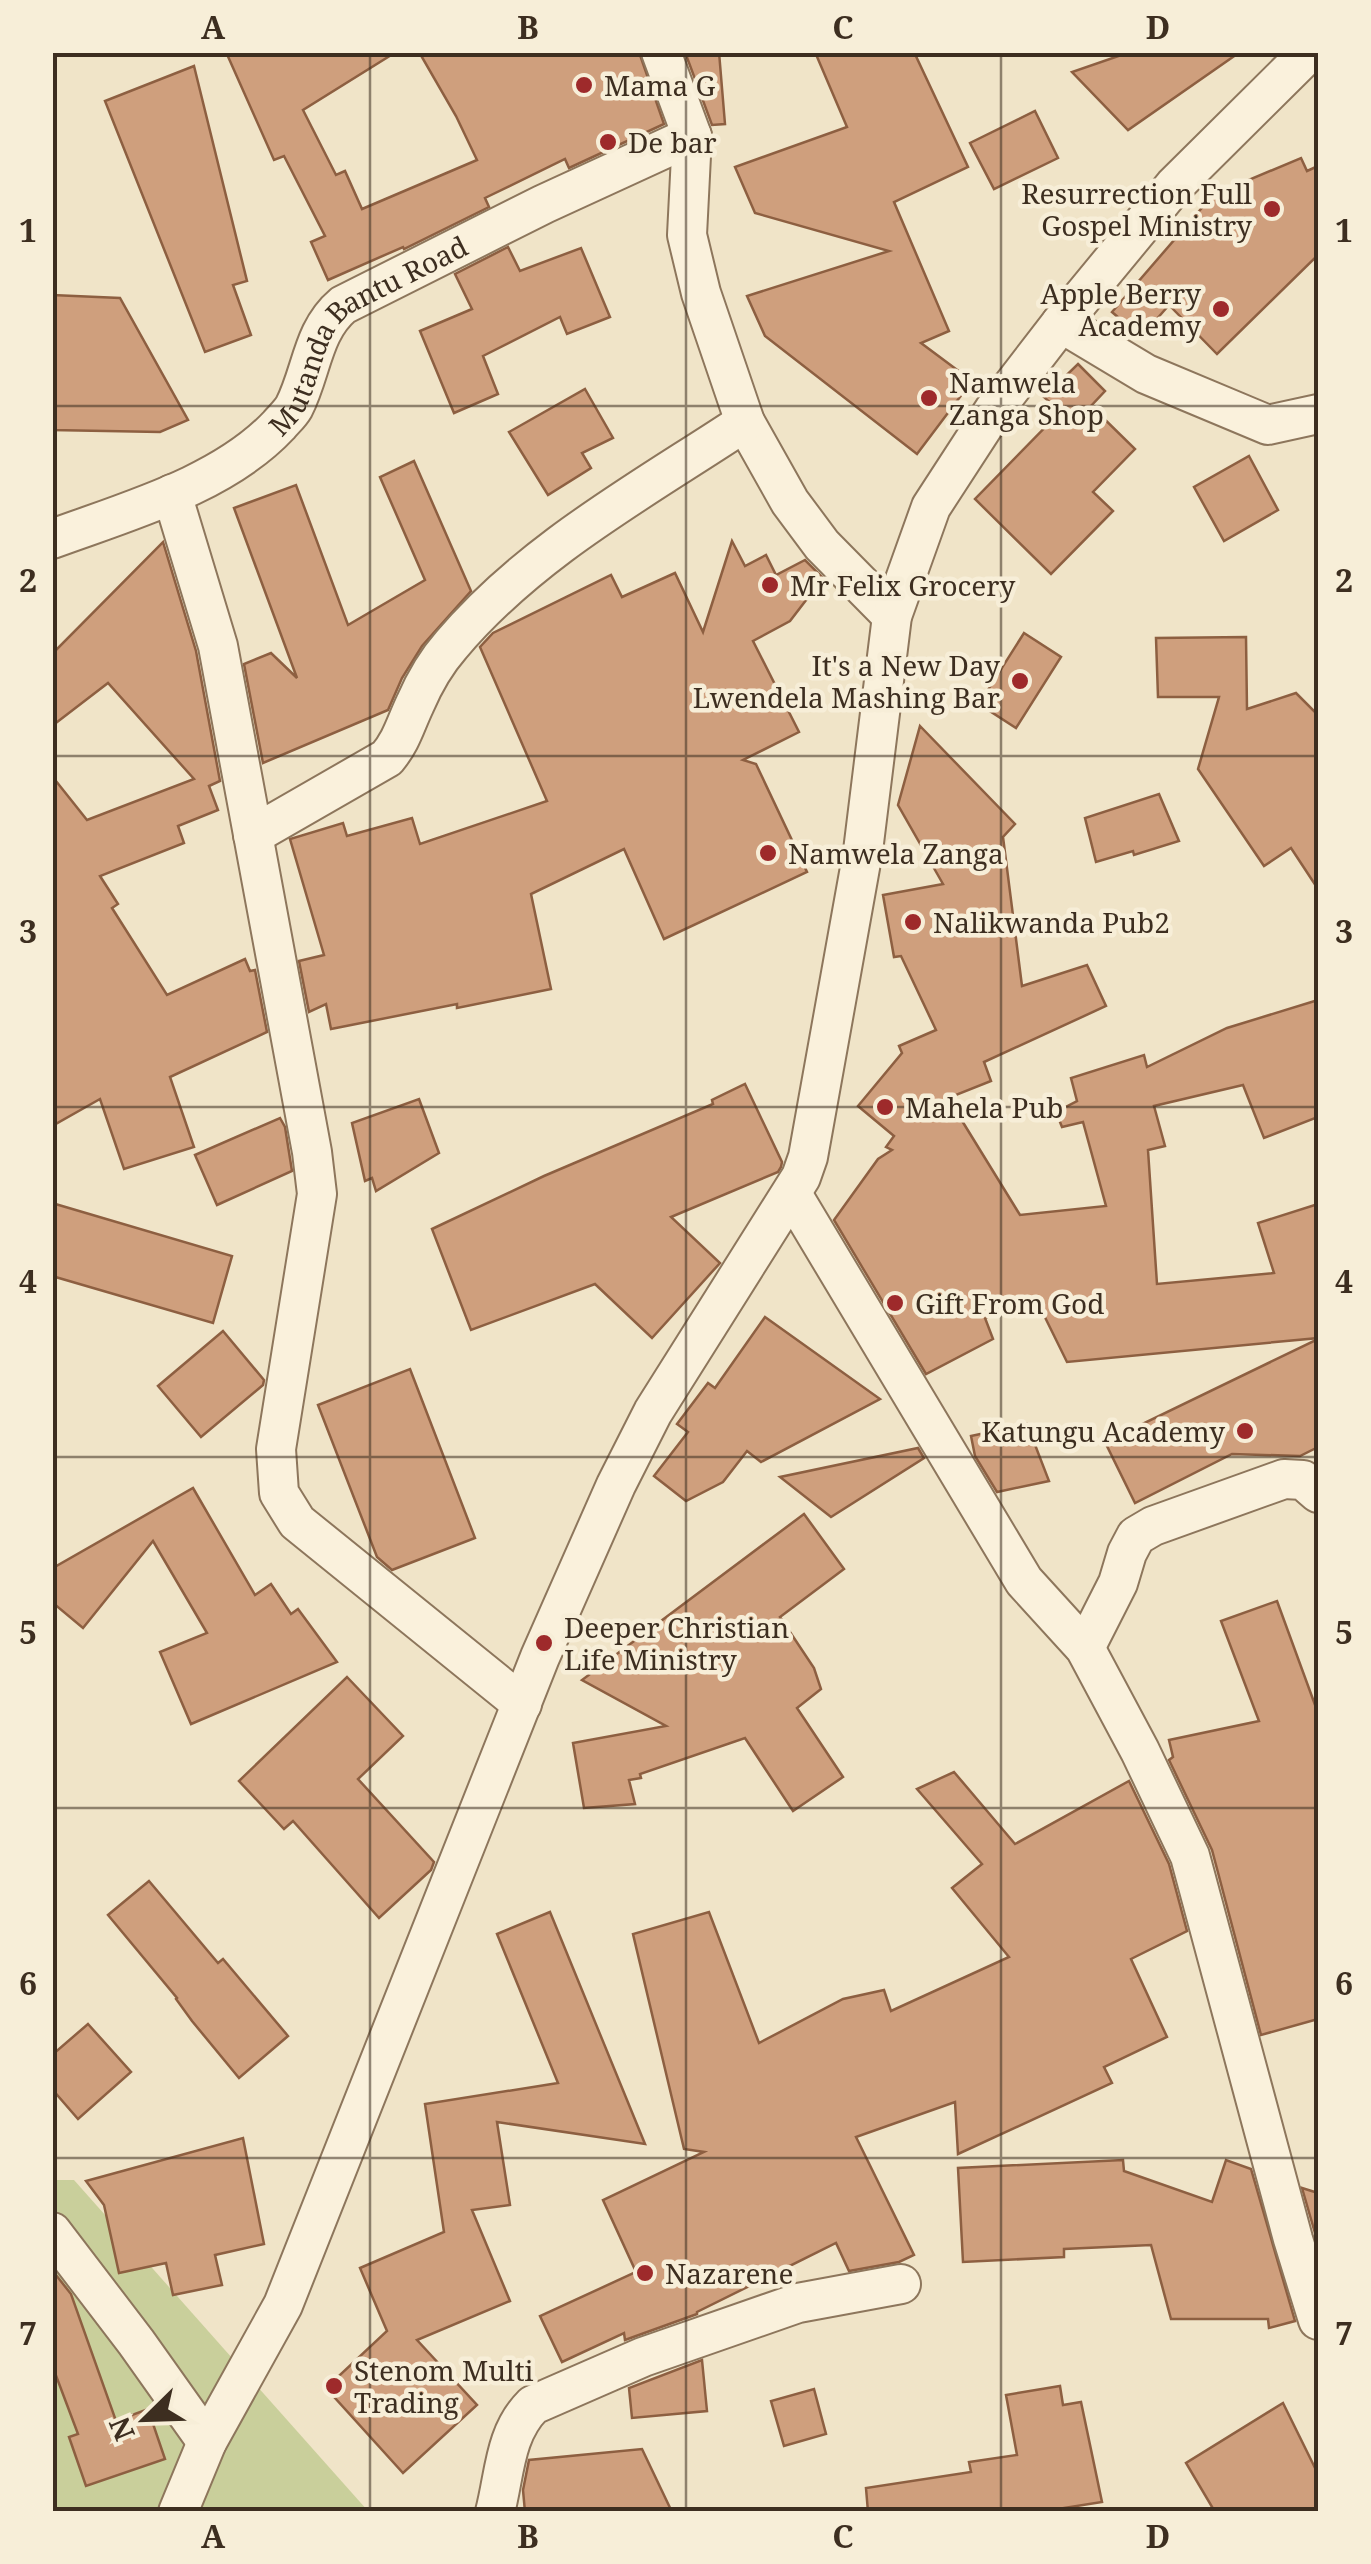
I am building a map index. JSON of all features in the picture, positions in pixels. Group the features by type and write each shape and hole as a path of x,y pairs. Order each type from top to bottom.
{"street":[{"path":"661,52 692,136 688,235 701,293 746,422 790,502 822,545 892,616"},
{"path":"178,2512 206,2442 283,2304 540,1656 616,1486 653,1412 792,1194 808,1157 859,870 892,616 932,507 994,410 1174,186 1309,52"},
{"name":"Mutanda Bantu Road","path":"52,539 172,494 266,439 293,410 320,334 331,315 344,304 544,204 692,136"},
{"path":"1061,323 1146,374 1268,425 1318,414"},
{"path":"253,835 387,758 400,742 435,666 450,645 509,586 562,543 746,422"},
{"path":"172,494 218,646 317,1194 276,1449 279,1493 297,1522 522,1704"},
{"path":"792,1194 1024,1581 1085,1648 1190,1856 1318,2320"},
{"path":"1085,1648 1118,1584 1136,1536 1153,1526 1284,1479 1303,1480 1318,1493"},
{"path":"52,2232 206,2442"},
{"path":"496,2512 509,2444 520,2419 533,2405 643,2357 798,2303 901,2284"}],"green space":[{"path":"53,2180 74,2180 368,2511 53,2512"}],"building":[{"path":"226,52 396,52 303,110 336,175 345,171 362,209 477,160 419,52 639,52 664,124 569,168 565,159 485,198 489,207 404,249 328,280 311,242 325,236 284,156 274,160"},
{"path":"685,52 719,52 725,124 712,125"},
{"path":"815,52 914,52 968,167 894,202 949,331 921,343 972,381 917,454 765,336 747,296 889,251 755,213 735,167 847,127"},
{"path":"1130,52 1240,52 1128,130 1072,72"},
{"path":"194,66 247,281 233,285 251,335 205,352 105,101"},
{"path":"1035,111 1058,158 994,189 970,143"},
{"path":"1301,158 1307,171 1318,166 1318,255 1217,354 1169,305 1141,337 1112,312 1213,195"},
{"path":"508,247 520,271 581,248 610,317 567,334 560,317 483,356 498,394 454,413 420,331 472,309 455,274"},
{"path":"52,295 120,298 188,420 160,432 52,430"},
{"path":"1078,364 1105,391 1091,406 1135,449 1093,492 1113,511 1051,574 975,499 1060,412 1044,397"},
{"path":"585,389 613,438 582,453 591,468 548,495 509,432"},
{"path":"1249,456 1278,510 1224,541 1194,487"},
{"path":"414,461 471,591 422,646 388,710 263,763 244,664 271,653 297,678 234,508 296,485 348,625 425,580 380,477"},
{"path":"732,541 745,566 766,555 776,575 805,560 823,578 790,621 753,641 799,732 743,760 756,764 807,872 664,939 624,849 531,894 551,989 331,1029 326,1004 309,1012 299,961 324,955 290,839 343,823 347,836 412,818 420,844 547,801 480,647 493,633 611,575 622,597 675,573 703,632"},
{"path":"163,542 196,651 220,781 209,786 218,810 178,826 184,843 100,876 118,904 112,908 167,995 245,959 250,971 255,970 267,1032 170,1077 194,1147 124,1169 100,1099 52,1126 52,776 87,820 194,779 108,683 52,726 52,654"},
{"name":"It's a New Day Lwendela Mashing Bar","path":"1024,633 1061,657 1016,728 979,704"},
{"path":"1246,637 1247,709 1296,693 1318,715 1318,889 1291,848 1264,866 1198,769 1219,697 1158,697 1156,638"},
{"path":"920,726 1015,824 1003,837 1022,986 1087,965 1106,1006 984,1062 991,1081 948,1098 1020,1215 1106,1206 1083,1122 1062,1127 1056,1112 1077,1101 1071,1078 1144,1055 1147,1067 1227,1028 1318,1000 1318,1117 1264,1138 1243,1085 1154,1106 1165,1146 1148,1150 1157,1284 1274,1273 1258,1223 1318,1204 1318,1338 1067,1362 1035,1297 985,1318 993,1339 926,1374 834,1220 878,1159 892,1150 886,1147 894,1136 858,1106 902,1053 899,1046 936,1030 901,956 894,957 883,895 943,884 898,805"},
{"path":"1159,794 1179,841 1096,862 1085,818"},
{"path":"745,1084 781,1167 778,1172 671,1217 720,1263 652,1338 595,1284 471,1330 432,1229 713,1104 712,1100"},
{"path":"419,1099 439,1153 376,1191 372,1178 365,1181 352,1123"},
{"path":"280,1118 292,1171 217,1205 195,1155"},
{"path":"52,1203 232,1256 213,1323 52,1276"},
{"path":"765,1317 880,1399 761,1462 747,1451 723,1482 686,1501 654,1476 688,1432 677,1424 708,1383 715,1388"},
{"path":"223,1331 264,1380 263,1385 201,1437 158,1386"},
{"path":"1318,1339 1318,1447 1300,1456 1232,1454 1135,1503 1105,1442"},
{"path":"410,1369 475,1538 392,1570 377,1557 318,1405"},
{"path":"1027,1424 1049,1481 997,1492 975,1456 971,1436"},
{"path":"918,1448 924,1458 831,1517 780,1477"},
{"path":"193,1488 255,1595 271,1584 291,1614 298,1609 337,1662 191,1724 160,1652 207,1633 153,1541 83,1628 53,1603 53,1568"},
{"path":"804,1514 844,1569 780,1617 814,1668 821,1689 797,1708 843,1777 793,1811 745,1738 629,1780 635,1804 584,1808 573,1743 666,1726 582,1680"},
{"path":"1277,1601 1318,1713 1318,2019 1261,2035 1212,1850 1169,1760 1173,1757 1169,1740 1259,1721 1221,1621"},
{"path":"347,1677 403,1736 358,1779 434,1862 431,1870 379,1918 293,1821 284,1829 239,1781"},
{"path":"954,1772 1015,1844 1129,1781 1169,1864 1187,1931 1131,1959 1167,2037 1104,2067 1112,2083 958,2154 955,2102 856,2137 914,2255 899,2262 849,2271 836,2243 697,2314 625,2340 624,2333 562,2362 540,2316 636,2272 603,2200 704,2152 684,2149 633,1934 709,1912 759,2043 843,1999 884,1990 891,2011 1009,1957 952,1888 982,1864 917,1789"},
{"path":"149,1881 218,1963 223,1959 288,2036 239,2078 108,1915"},
{"path":"550,1912 645,2144 497,2122 510,2205 472,2210 510,2301 417,2340 477,2405 403,2473 326,2388 387,2331 360,2268 444,2232 425,2104 558,2083 497,1934"},
{"path":"88,2024 131,2072 78,2119 52,2089 52,2055"},
{"path":"243,2138 264,2244 215,2255 222,2285 173,2295 166,2263 119,2273 104,2205 86,2181"},
{"path":"1123,2160 1124,2171 1212,2202 1226,2160 1251,2169 1295,2321 1269,2328 1268,2319 1171,2319 1151,2245 1064,2249 1064,2257 963,2262 958,2168"},
{"path":"1302,2188 1318,2193 1318,2245 1315,2233"},
{"path":"52,2270 71,2294 116,2421 148,2409 165,2459 86,2486 69,2437 78,2434 52,2365"},
{"path":"702,2360 707,2411 632,2418 629,2388"},
{"path":"1060,2386 1063,2405 1081,2402 1102,2502 1039,2512 868,2512 866,2488 971,2472 969,2462 1017,2455 1006,2395"},
{"path":"814,2389 826,2434 784,2446 771,2401"},
{"path":"1283,2403 1318,2474 1318,2512 1215,2512 1186,2463"},
{"path":"642,2449 672,2512 525,2512 523,2490 529,2460"}],"place":[{"name":"Mama G","path":"584,85"},
{"name":"De bar","path":"608,142"},
{"name":"Resurrection Full Gospel Ministry","path":"1272,209"},
{"name":"Apple Berry Academy","path":"1221,309"},
{"name":"Namwela Zanga Shop","path":"929,398"},
{"name":"Mr Felix Grocery","path":"770,585"},
{"name":"It's a New Day Lwendela Mashing Bar","path":"1020,681"},
{"name":"Namwela Zanga","path":"768,853"},
{"name":"Nalikwanda Pub2","path":"913,922"},
{"name":"Mahela Pub","path":"885,1107"},
{"name":"Gift From God","path":"895,1303"},
{"name":"Katungu Academy","path":"1245,1431"},
{"name":"Deeper Christian Life Ministry","path":"544,1643"},
{"name":"Nazarene","path":"645,2273"},
{"name":"Stenom Multi Trading","path":"334,2386"}]}
